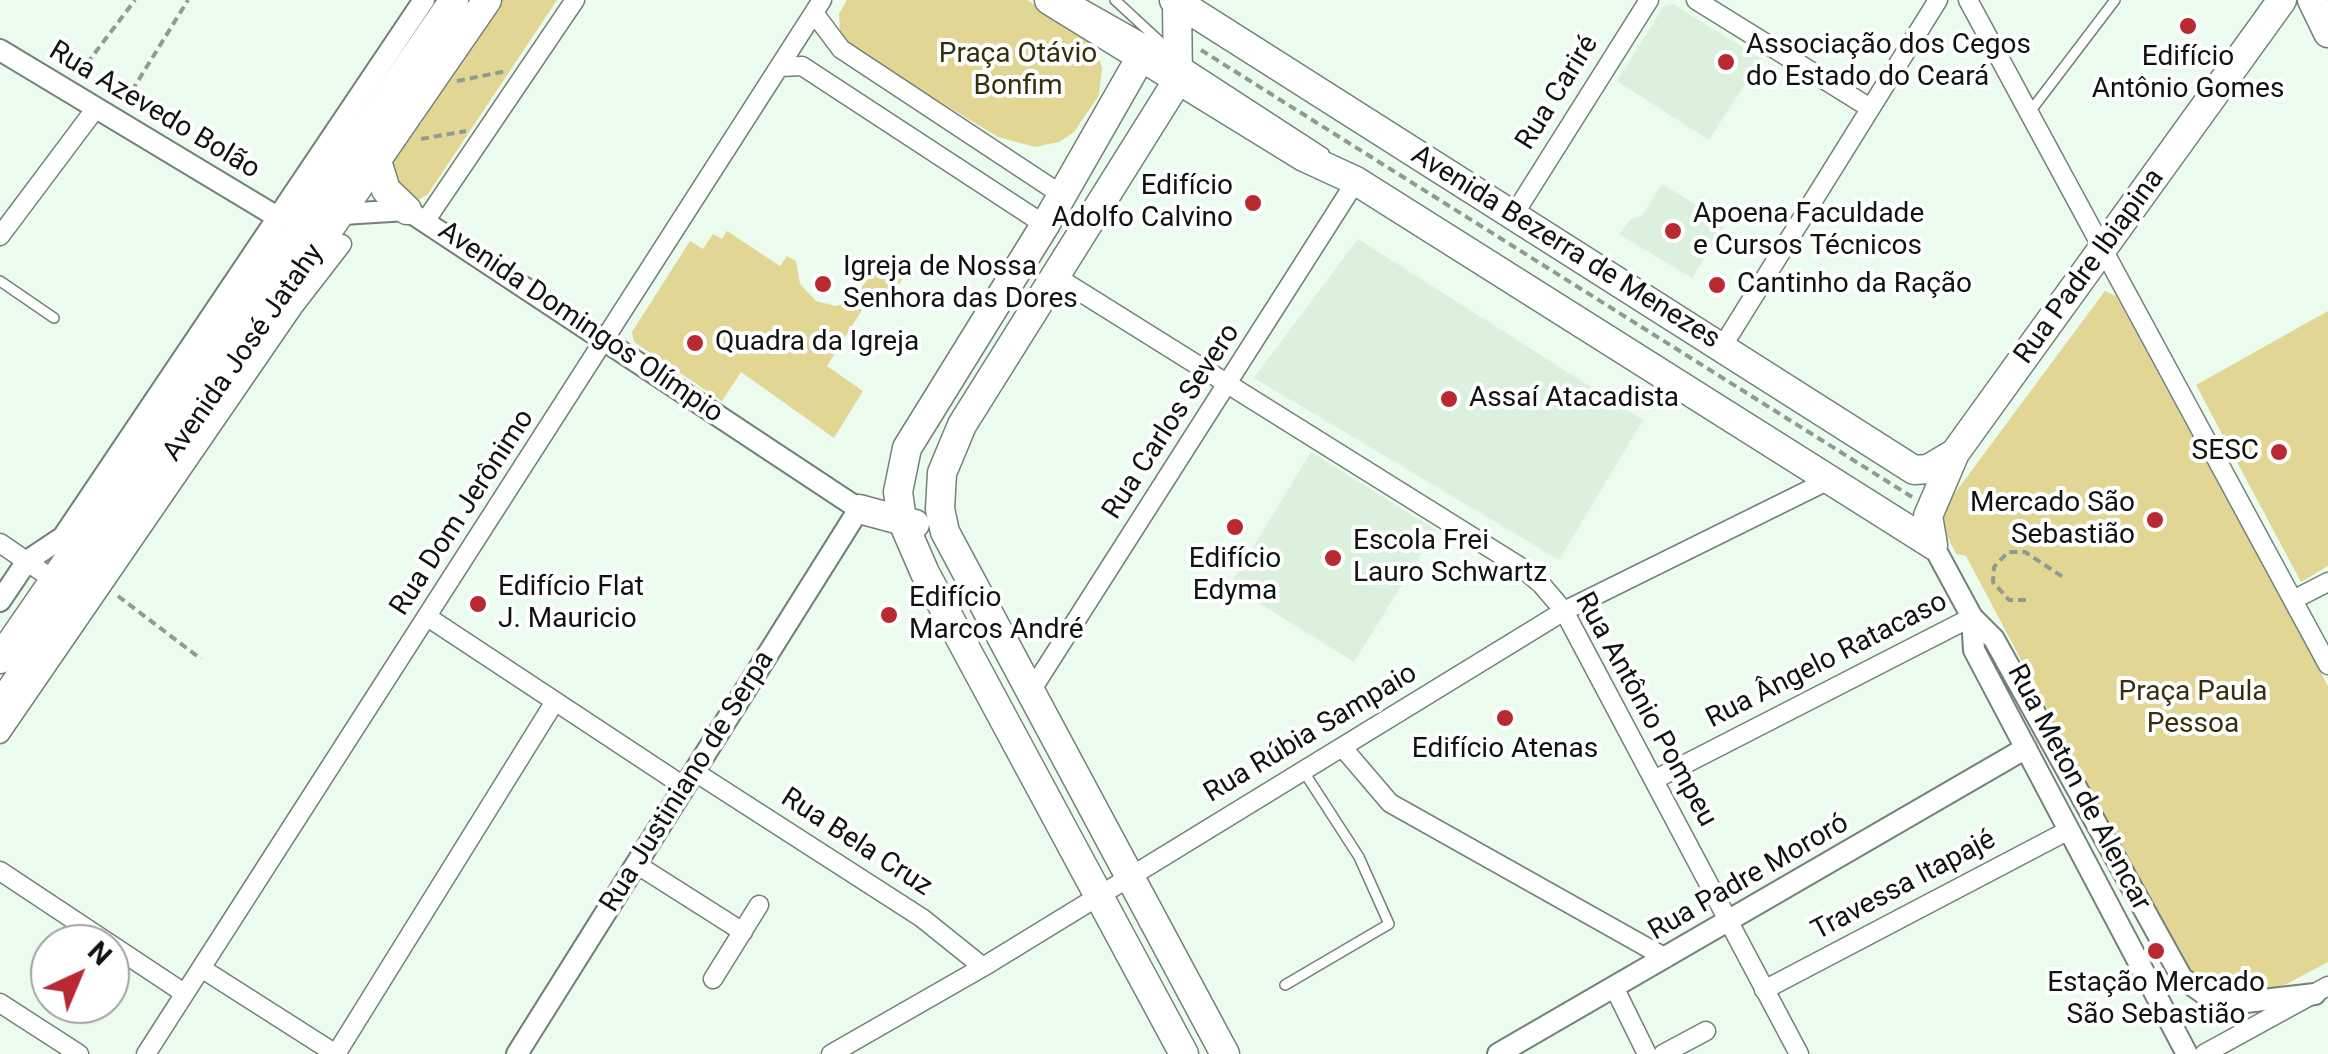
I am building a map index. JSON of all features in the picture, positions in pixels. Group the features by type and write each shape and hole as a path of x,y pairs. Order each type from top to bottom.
{"main road":[{"name":"Avenida José Jatahy","path":"2,721 292,217 406,72 454,0"},
{"name":"Avenida José Jatahy","path":"0,659 78,586 292,296 340,214 487,0"},
{"name":"Avenida Bezerra de Menezes","path":"1049,0 1141,57 1185,62 1304,158 1356,181 1934,545"},
{"path":"1174,1 1185,62 962,425 942,473 940,510 945,532 1225,1054"},
{"name":"Avenida Bezerra de Menezes","path":"1174,1 1722,347 1885,467 1928,469 1955,453"},
{"path":"2301,1 2328,33"},
{"name":"Rua Padre Ibiapina","path":"1934,545 1928,516 1955,453 2103,248 2301,1"},
{"path":"406,28 406,72"},
{"path":"1141,57 1045,225 907,448 898,492 902,520 925,573 1184,1054"},
{"path":"377,162 386,190 417,215"},
{"path":"858,509 942,473"},
{"path":"858,509 922,526 934,537 971,611 987,634 1011,654"}],"street":[{"name":"Avenida José Jatahy","path":"0,602 27,561 63,536 292,217 424,0"},
{"path":"417,215 575,0"},
{"name":"Rua Cariré","path":"1514,216 1649,0"},
{"path":"1696,0 1870,108"},
{"path":"1722,347 1938,0"},
{"path":"1968,0 2328,664"},
{"path":"818,6 841,49 1062,195"},
{"name":"Rua Dom Jerônimo","path":"146,1054 818,6"},
{"name":"Rua Azevedo Bolão","path":"0,50 115,120 292,217"},
{"path":"780,67 802,66 1045,225"},
{"path":"0,236 96,108"},
{"name":"Rua Carlos Severo","path":"1031,692 1356,181"},
{"name":"Avenida Domingos Olímpio","path":"292,217 417,215 858,509"},
{"name":"Avenida José Jatahy","path":"292,296 342,244"},
{"name":"Rua Antônio Pompeu","path":"1055,276 1522,568 1564,611 1799,1054"},
{"name":"Rua Rúbia Sampaio","path":"831,1054 982,968 1564,611 1829,480"},
{"name":"Rua Justiniano de Serpa","path":"517,1054 858,509"},
{"path":"2,542 27,561 78,586"},
{"name":"Rua Meton de Alencar","path":"1934,545 1972,618 1974,650 2187,1054"},
{"path":"2293,600 2328,582"},
{"name":"Rua Bela Cruz","path":"428,618 554,703 922,918 982,968"},
{"path":"1972,618 1994,639 2182,978 2220,1005 2321,990"},
{"name":"Rua Ângelo Ratacaso","path":"1654,780 1972,618"},
{"path":"201,968 336,1054 554,703"},
{"path":"1343,748 1390,803 1666,958"},
{"name":"Rua Padre Mororó","path":"1498,1054 2026,748"},
{"name":"Travessa Itapajé","path":"1764,990 2069,830"},
{"path":"636,864 742,932"},
{"path":"0,871 184,993"},
{"path":"713,979 759,905"},
{"path":"1614,986 1647,1054"},
{"path":"2204,1054 2321,990"},
{"path":"0,1003 79,1054"},
{"path":"1663,1054 1706,1031"}],"lane":[{"name":"Avenida Bezerra de Menezes","path":"1076,0 1185,62"},
{"name":"Avenida Bezerra de Menezes","path":"1115,0 1185,62"},
{"path":"2029,112 2115,0"},
{"path":"0,280 54,318"},
{"path":"1285,985 1389,924 1359,856 1304,772"}],"path":[{"path":"68,91 107,32 135,0"},
{"path":"115,120 188,0"},
{"name":"Avenida Bezerra de Menezes","path":"1185,62 1885,467 1905,496"},
{"path":"443,84 511,70"},
{"path":"405,141 470,130"},
{"path":"2026,600 2010,600 1996,590 1992,574 1997,561 2008,552 2022,551 2066,579"},
{"path":"78,586 200,659"}],"shaded area":[{"path":"1673,4 1761,59 1709,140 1617,81 1664,6"},
{"name":"Apoena Faculdade e Cursos Técnicos","path":"1662,184 1726,223 1692,278 1619,234 1631,219 1642,216"},
{"name":"Assaí Atacadista","path":"1358,239 1643,420 1559,560 1254,378"},
{"name":"Escola Frei Lauro Schwartz","path":"1311,452 1436,530 1354,662 1230,585"}],"green space":[{"path":"498,0 557,0 428,194 417,201 386,173"},
{"name":"Praça Otávio Bonfim","path":"847,0 1027,0 1093,41 1102,68 1099,95 1074,132 1059,142 1035,147 998,137 853,49 840,34 839,14"},
{"path":"727,231 780,266 787,256 796,261 800,284 816,301 835,306 851,302 862,310 827,366 863,391 834,438 741,372 722,401 634,342 632,332 690,241 703,249 713,234 722,239"},
{"path":"879,260 904,276 885,306 860,290"},
{"name":"Praça Paula Pessoa","path":"2105,291 2116,296 2328,686 2328,962 2266,995 2223,998 2184,967 1966,556 1956,554 1943,527 1943,509"},
{"name":"SESC","path":"2328,311 2328,566 2301,582 2196,385"}],"place":[{"name":"Edifício Antônio Gomes","path":"2188,26"},
{"name":"Associação dos Cegos do Estado do Ceará","path":"1726,62"},
{"name":"Edifício Adolfo Calvino","path":"1253,203"},
{"name":"Apoena Faculdade e Cursos Técnicos","path":"1673,231"},
{"name":"Igreja de Nossa Senhora das Dores","path":"823,284"},
{"name":"Cantinho da Ração","path":"1717,285"},
{"name":"Quadra da Igreja","path":"695,343"},
{"name":"Assaí Atacadista","path":"1449,399"},
{"name":"SESC","path":"2279,452"},
{"name":"Mercado São Sebastião","path":"2155,520"},
{"name":"Edifício Edyma","path":"1235,527"},
{"name":"Escola Frei Lauro Schwartz","path":"1333,558"},
{"name":"Edifício Flat J. Mauricio","path":"478,604"},
{"name":"Edifício Marcos André","path":"889,615"},
{"name":"Edifício Atenas","path":"1505,718"},
{"name":"Estação Mercado São Sebastião","path":"2156,951"}]}
